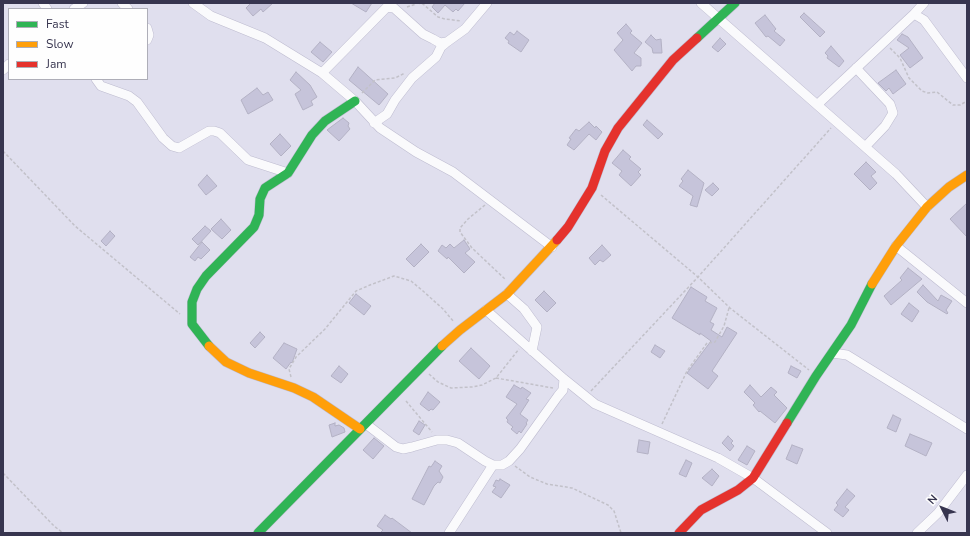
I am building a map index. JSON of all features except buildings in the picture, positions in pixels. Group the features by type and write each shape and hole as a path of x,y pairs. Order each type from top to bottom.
{"street":[{"path":"193,3 211,16 266,38 322,73 355,101 374,123 399,142 453,172 552,247"},
{"path":"374,123 386,116 395,100 412,78 434,59 441,47 455,37 471,22 487,3"},
{"path":"701,3 818,104 896,174 927,207"},
{"path":"258,533 363,426 399,392 423,365 460,330 515,286 552,247 568,227 592,188 605,151 618,128 673,60 734,3"},
{"path":"818,104 924,3"},
{"path":"322,73 386,5 394,8 423,34 440,43 447,42"},
{"path":"914,14 924,20 967,78"},
{"path":"856,68 890,104 893,113 885,126 865,147"},
{"path":"97,80 101,86 113,92 129,96 137,102 163,138 172,146 179,148 209,131 214,130 220,133 248,160 288,173"},
{"path":"355,101 331,117 318,128 288,173 272,182 265,188 260,199 257,221 245,237 201,282 197,289 192,302 192,324 214,352 226,362 249,373 294,388 313,397 396,447 403,448 437,440 447,440 458,443 493,465 502,465 509,461 562,390 564,380"},
{"path":"679,533 701,510 738,490 753,478 816,376 841,340 878,273 896,246 927,207 949,187 967,175"},
{"path":"896,246 967,304"},
{"path":"506,294 524,309 538,327 532,351"},
{"path":"486,310 585,397 612,412 718,458 753,478 827,533"},
{"path":"841,340 847,355"},
{"path":"832,353 847,355 967,429"},
{"path":"449,533 493,465"},
{"path":"917,533 938,513 967,475"}],"path":[{"path":"417,3 423,4 438,17 471,22"},
{"path":"883,41 900,58 909,78 922,91 928,93 937,92 953,105 960,105 967,101"},
{"path":"355,101 373,81 395,78 409,69"},
{"path":"585,397 698,277 837,122"},
{"path":"3,151 75,226 181,314"},
{"path":"592,188 698,277 730,308 816,376"},
{"path":"491,200 468,219 460,228 460,232 472,248 502,277 515,286"},
{"path":"294,388 289,369 296,358 324,329 356,292 370,284 394,276 411,281 443,310 460,330"},
{"path":"659,432 688,371 708,343 715,342 724,326 730,308"},
{"path":"423,365 438,382 451,388 472,388 496,378 524,343"},
{"path":"496,378 562,390"},
{"path":"399,392 437,440"},
{"path":"509,461 530,477 547,484 577,490 608,505 614,511 621,533"},
{"path":"3,473 54,526 63,533"}],"traffic: fast":[{"path":"697,38 735,3"},
{"path":"209,346 192,324 192,302 197,289 206,276 254,227 259,215 260,199 265,188 288,173 312,135 325,121 355,101"},
{"path":"787,423 816,376 851,325 872,284"},
{"path":"258,533 442,346"}],"traffic: slow":[{"path":"872,284 896,246 927,207 949,187 967,175"},
{"path":"442,346 460,330 507,294 557,240"},
{"path":"209,346 226,362 249,373 294,388 313,397 360,429"}],"traffic: jam":[{"path":"557,240 568,227 592,188 605,151 618,128 673,60 697,38"},
{"path":"679,533 701,510 738,490 753,478 787,423"}]}
